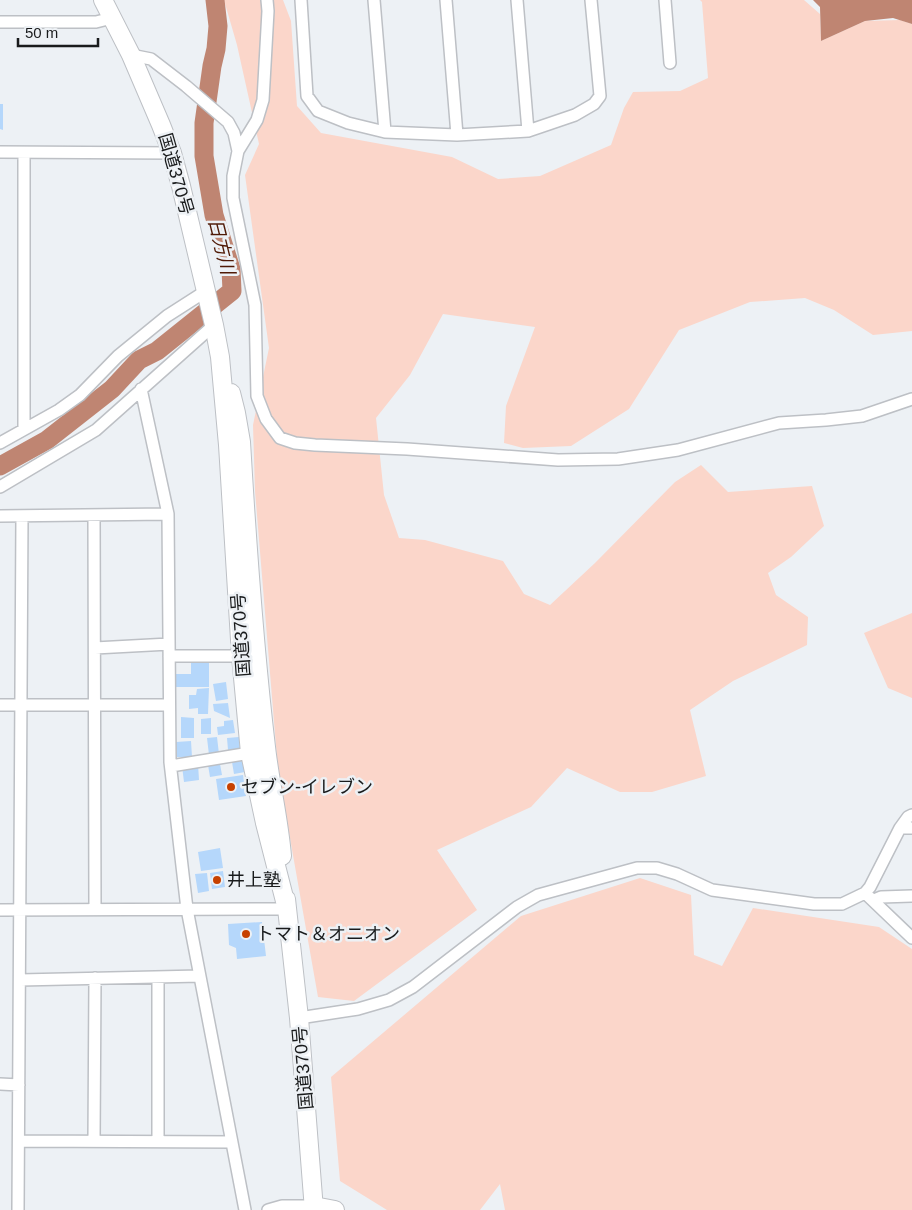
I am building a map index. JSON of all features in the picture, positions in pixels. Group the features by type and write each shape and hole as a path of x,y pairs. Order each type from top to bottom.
{"highway":[{"name":"国道370号","path":"103,0 131,55 172,153 220,357 236,413 241,442 256,656 266,749 279,822 299,1018 314,1208"},
{"name":"国道370号","path":"220,357 250,752 264,824 287,909"},
{"path":"314,1208 335,1210"}],"street":[{"path":"266,0 268,11 263,100 257,120 238,151 233,176 234,198 255,306 257,396 266,419 280,438 295,443 315,445 407,449 558,460 618,459 678,450 779,423 862,416 912,399"},
{"path":"301,0 307,96 318,112 348,123 385,132 457,135 528,131 575,115 594,104 600,96 592,0"},
{"path":"374,0 385,132"},
{"path":"446,0 457,135"},
{"path":"517,0 528,131"},
{"path":"665,0 670,63"},
{"path":"0,22 96,22 112,18"},
{"path":"131,55 151,60 186,86 228,122 234,133 238,151"},
{"path":"0,152 172,153"},
{"path":"24,153 24,428"},
{"path":"0,443 80,396 118,356 167,316 206,292"},
{"path":"0,487 96,430 213,322"},
{"path":"141,389 168,514 170,766 187,908 245,1210"},
{"path":"0,516 168,514"},
{"path":"94,515 95,909"},
{"path":"18,1210 22,516"},
{"path":"95,648 169,650 242,656"},
{"path":"0,705 169,705"},
{"path":"170,766 250,752"},
{"path":"869,897 878,872 900,828 908,817 912,815"},
{"path":"900,828 912,828"},
{"path":"299,1018 358,1009 389,1000 413,987 517,907 538,895 637,868 657,868 677,874 712,890 814,904 842,904 881,896 912,896"},
{"path":"869,897 912,938"},
{"path":"0,910 287,909"},
{"path":"20,980 200,976"},
{"path":"158,977 158,1141"},
{"path":"94,1141 95,978"},
{"path":"0,1084 19,1085"},
{"path":"19,1141 232,1142"},
{"path":"268,1210 282,1206 314,1208"}],"shaded area":[{"path":"224,0 283,0 291,21 297,106 321,133 452,157 498,179 540,176 611,145 624,108 633,92 680,91 708,78 702,2 700,0 804,0 820,14 821,41 865,21 900,20 912,24 912,331 873,335 834,310 805,298 750,302 679,330 629,409 571,446 523,448 504,443 506,406 535,327 443,314 410,375 376,418 384,495 399,538 425,540 503,561 524,594 550,605 595,563 675,482 701,465 728,492 812,486 824,526 791,557 768,573 776,595 808,617 807,645 733,681 690,710 706,776 652,792 620,792 567,768 531,807 437,850 477,910 354,1001 318,997 278,770 255,491 253,425 269,348 245,175 259,144 237,45"},
{"path":"813,0 912,0 912,24 893,18 865,21 821,41 820,7"},
{"path":"912,613 912,698 888,688 864,633"},
{"path":"640,878 691,895 694,955 722,966 753,908 879,927 912,949 912,1210 505,1210 500,1184 480,1210 387,1210 340,1181 331,1077 521,916"}],"building":[{"path":"0,104 3,104 3,130 0,129"},
{"path":"191,662 209,662 209,687 174,687 174,674 191,674"},
{"path":"226,682 228,699 216,701 213,684"},
{"path":"209,688 208,714 198,714 198,708 189,709 189,695 196,695 197,689"},
{"path":"228,703 230,718 214,711 213,704"},
{"path":"181,717 194,718 194,738 181,738"},
{"path":"211,718 211,734 201,734 201,719"},
{"path":"233,720 235,733 218,735 217,727 224,726 224,721"},
{"path":"217,737 219,754 209,755 207,738"},
{"path":"239,737 240,749 228,750 227,738"},
{"path":"191,741 192,757 177,757 176,742"},
{"path":"243,761 245,772 234,774 232,762"},
{"path":"198,764 199,780 184,782 182,766"},
{"path":"220,764 222,775 210,777 208,765"},
{"name":"セブン-イレブン","path":"243,775 246,796 219,800 216,779"},
{"path":"220,848 223,868 201,871 198,852"},
{"name":"井上塾","path":"223,871 225,887 212,889 210,873"},
{"path":"207,873 209,891 198,893 195,874"},
{"name":"トマト＆オニオン","path":"262,922 266,956 237,959 236,948 229,945 228,924"}],"waterway":[{"name":"日方川","path":"0,466 47,440 112,389 139,360 157,351 232,291 231,269 214,215 204,156 204,123 218,26 215,0"}],"place":[{"name":"セブン-イレブン","path":"231,787"},
{"name":"井上塾","path":"217,880"},
{"name":"トマト＆オニオン","path":"246,934"}]}
